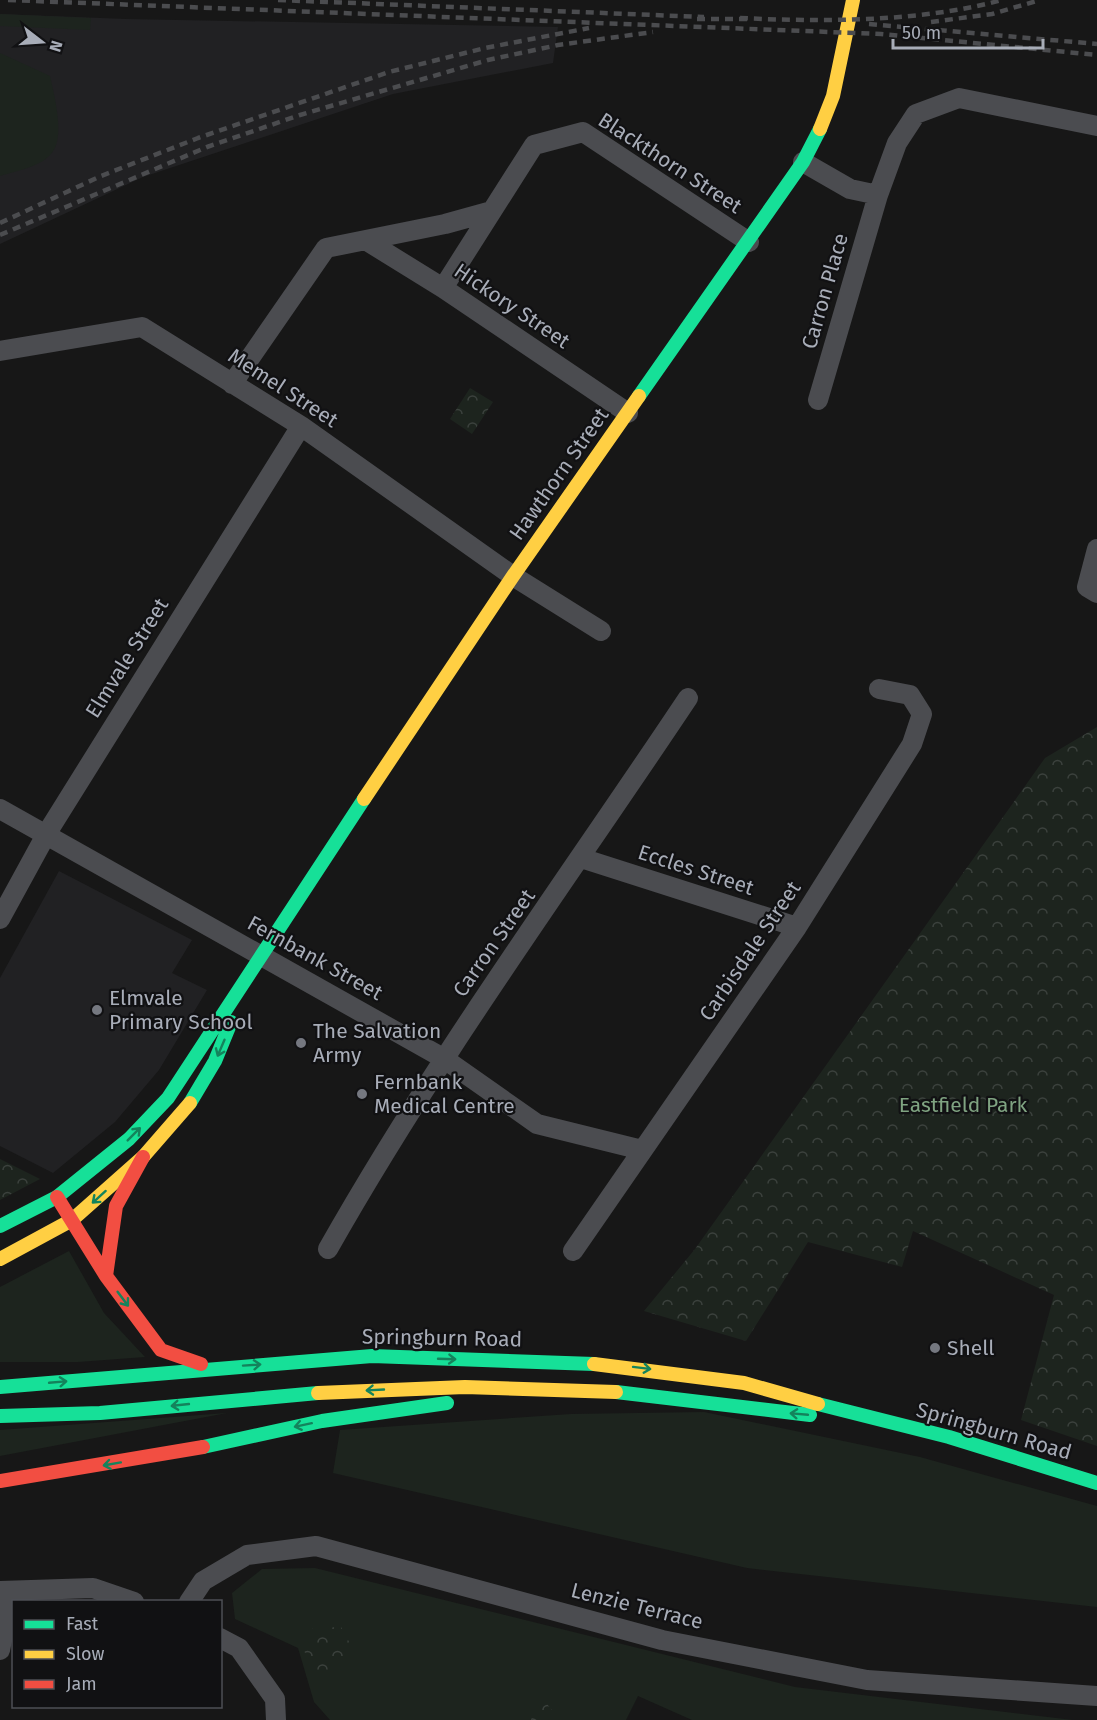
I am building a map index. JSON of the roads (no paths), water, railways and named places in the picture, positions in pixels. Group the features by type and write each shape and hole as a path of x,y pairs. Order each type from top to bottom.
{"main road":[{"name":"Hawthorn Street","path":"0,1226 57,1197 129,1139 168,1098 260,955 513,576 803,162 830,106 842,60 853,0"},
{"name":"Hawthorn Street","path":"0,1259 72,1221 143,1158 185,1112 215,1061 260,955"},
{"path":"106,1276 116,1206 143,1158"},
{"path":"57,1197 106,1276 161,1350 211,1368"},
{"name":"Springburn Road","path":"0,1387 372,1356 610,1365 744,1383 878,1421 949,1437 1097,1483"},
{"name":"Springburn Road","path":"0,1416 90,1413 399,1388 548,1389 664,1397 740,1409 878,1421"},
{"path":"0,1481 166,1454 322,1421 548,1389"}],"street":[{"name":"Carron Place","path":"818,400 878,195 897,143 916,114 959,98 1097,126"},
{"name":"Blackthorn Street","path":"442,288 534,145 583,132 749,242"},
{"path":"803,162 850,189 878,195"},
{"path":"232,384 326,248 367,241 492,211"},
{"name":"Hickory Street","path":"367,241 442,288 628,413"},
{"name":"Memel Street","path":"0,351 141,327 301,426 513,576 601,631"},
{"name":"Elmvale Street","path":"0,920 47,833 301,426"},
{"path":"1097,549 1087,587 1097,593"},
{"name":"Carbisdale Street","path":"573,1251 797,927 912,744 922,714 910,695 879,689"},
{"name":"Carron Street","path":"328,1249 381,1156 443,1058 688,698"},
{"name":"Fernbank Street","path":"0,809 47,833 443,1058 537,1124 642,1150"},
{"name":"Eccles Street","path":"581,858 797,927"},
{"name":"Lenzie Terrace","path":"190,1600 203,1581 247,1555 316,1546 662,1640 867,1680 1097,1696"},
{"path":"0,1650 6,1591 93,1588 128,1600"},
{"path":"222,1639 239,1648 275,1699 276,1720"}],"railway":[{"path":"8,0 881,34 1097,55"},
{"path":"278,0 704,17"},
{"path":"740,18 872,19 939,13 1002,0"},
{"path":"931,22 992,14 1040,0"},
{"path":"697,19 748,19"},
{"path":"869,24 1097,44"},
{"path":"0,223 101,176 198,138 389,72 485,48 589,28"},
{"path":"0,235 207,147 300,115 488,60 558,45 653,32"}],"place":[{"name":"Elmvale Primary School","path":"97,1010"},
{"name":"The Salvation Army","path":"301,1043"},
{"name":"Fernbank Medical Centre","path":"362,1094"},
{"name":"Shell","path":"935,1348"}],"park label":[{"name":"Eastfield Park","path":"963,1105"}]}
